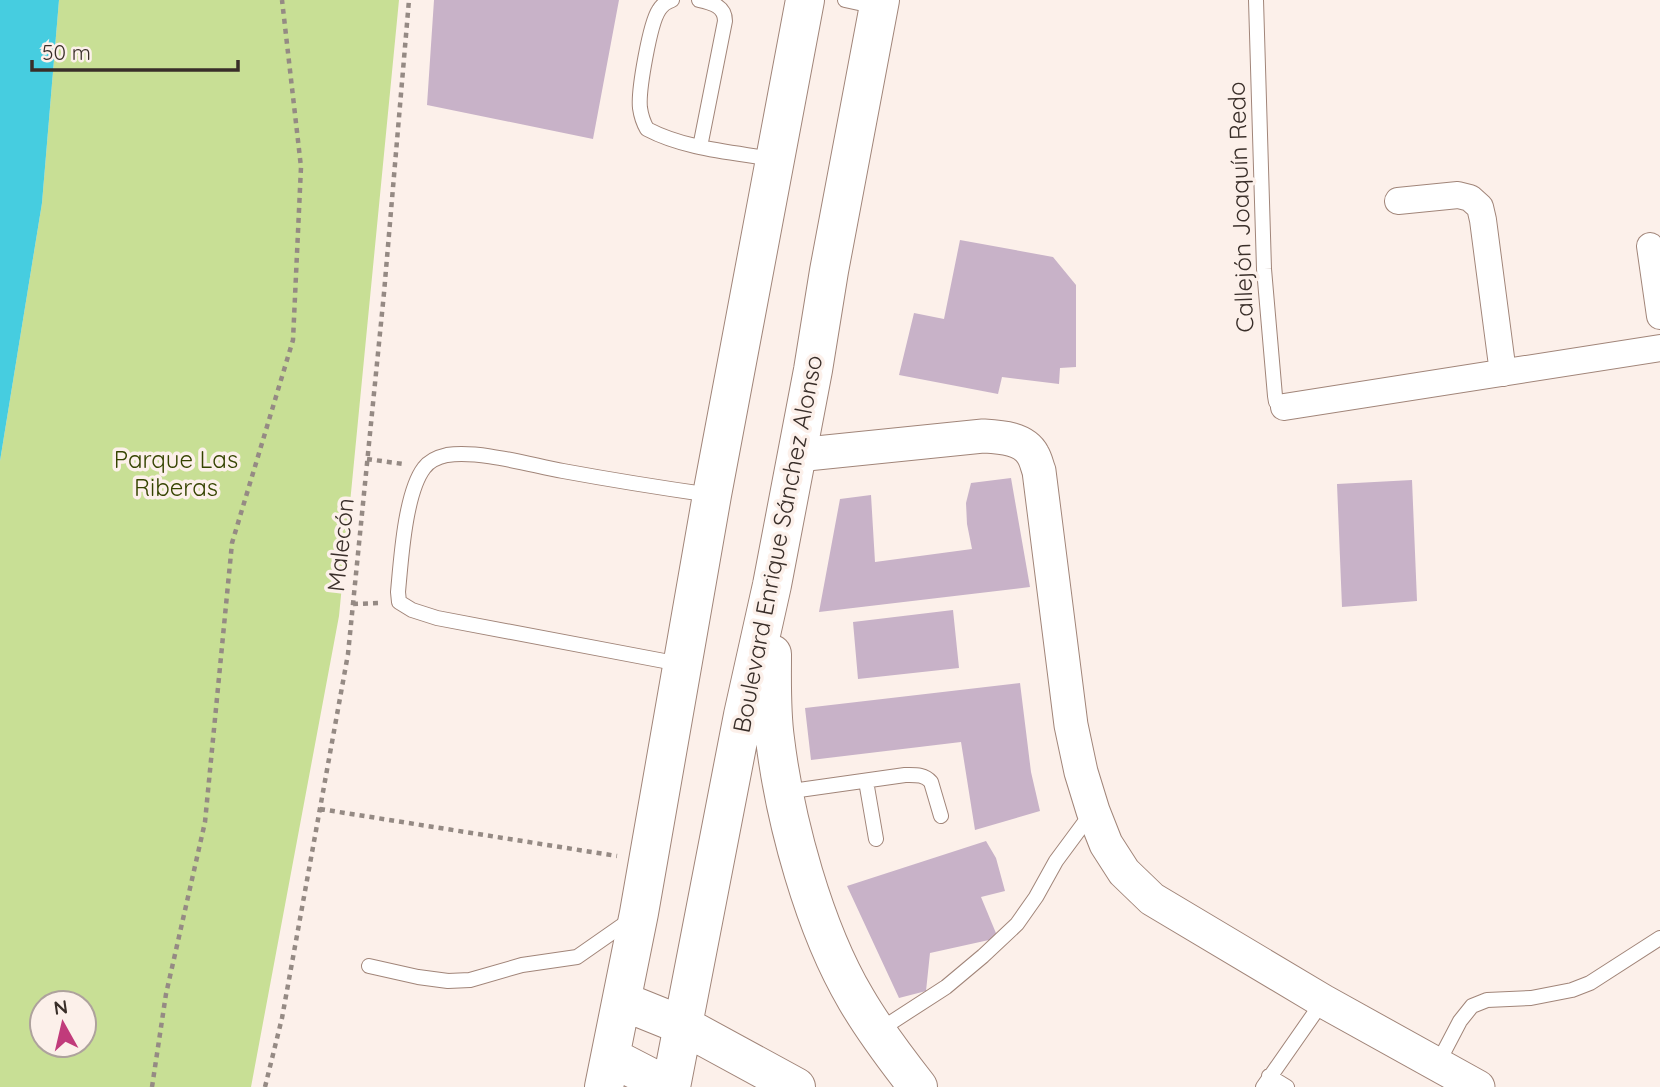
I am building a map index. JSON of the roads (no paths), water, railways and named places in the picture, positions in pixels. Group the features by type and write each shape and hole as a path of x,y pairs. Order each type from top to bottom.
{"main road":[{"path":"670,1087 607,1072 649,861 712,495 805,0"},
{"name":"Boulevard Enrique Sánchez Alonso","path":"670,1087 813,370 868,2"},
{"path":"772,585 775,737 784,793 809,890 829,945 855,998 918,1087"},
{"path":"622,1001 684,1026 796,1087"}],"street":[{"path":"1398,201 1458,195 1470,198 1480,207 1503,373"},
{"path":"1650,246 1660,316"},
{"path":"1284,407 1660,348"},
{"path":"797,455 983,436 1005,437 1032,452 1038,471 1071,725 1081,772 1106,844 1124,872 1152,899 1323,1001 1478,1087"}],"lane":[{"path":"672,0 660,8 654,19 639,94 646,129 700,147 775,159"},
{"path":"699,0 721,8 725,14 700,147"},
{"name":"Callejón Joaquín Redo","path":"1256,0 1264,269 1275,396 1276,402 1284,407"},
{"path":"683,665 437,618 404,606 398,602 398,592 405,523 412,495 424,467 432,460 446,456 484,456 604,479 712,495"},
{"path":"784,793 905,775 921,776 931,782 941,816"},
{"path":"866,781 876,839"},
{"path":"877,1032 946,987 1017,924 1056,861 1093,811"},
{"path":"369,966 438,980 470,981 522,965 577,957 639,913"},
{"path":"1438,1063 1460,1020 1472,1006 1487,1000 1531,998 1572,990 1590,983 1660,938"},
{"path":"1287,1087 1266,1081 1323,1001"}],"water":[{"path":"0,0 59,0 42,203 0,461"}],"park label":[{"name":"Parque Las Riberas","path":"176,474"}]}
